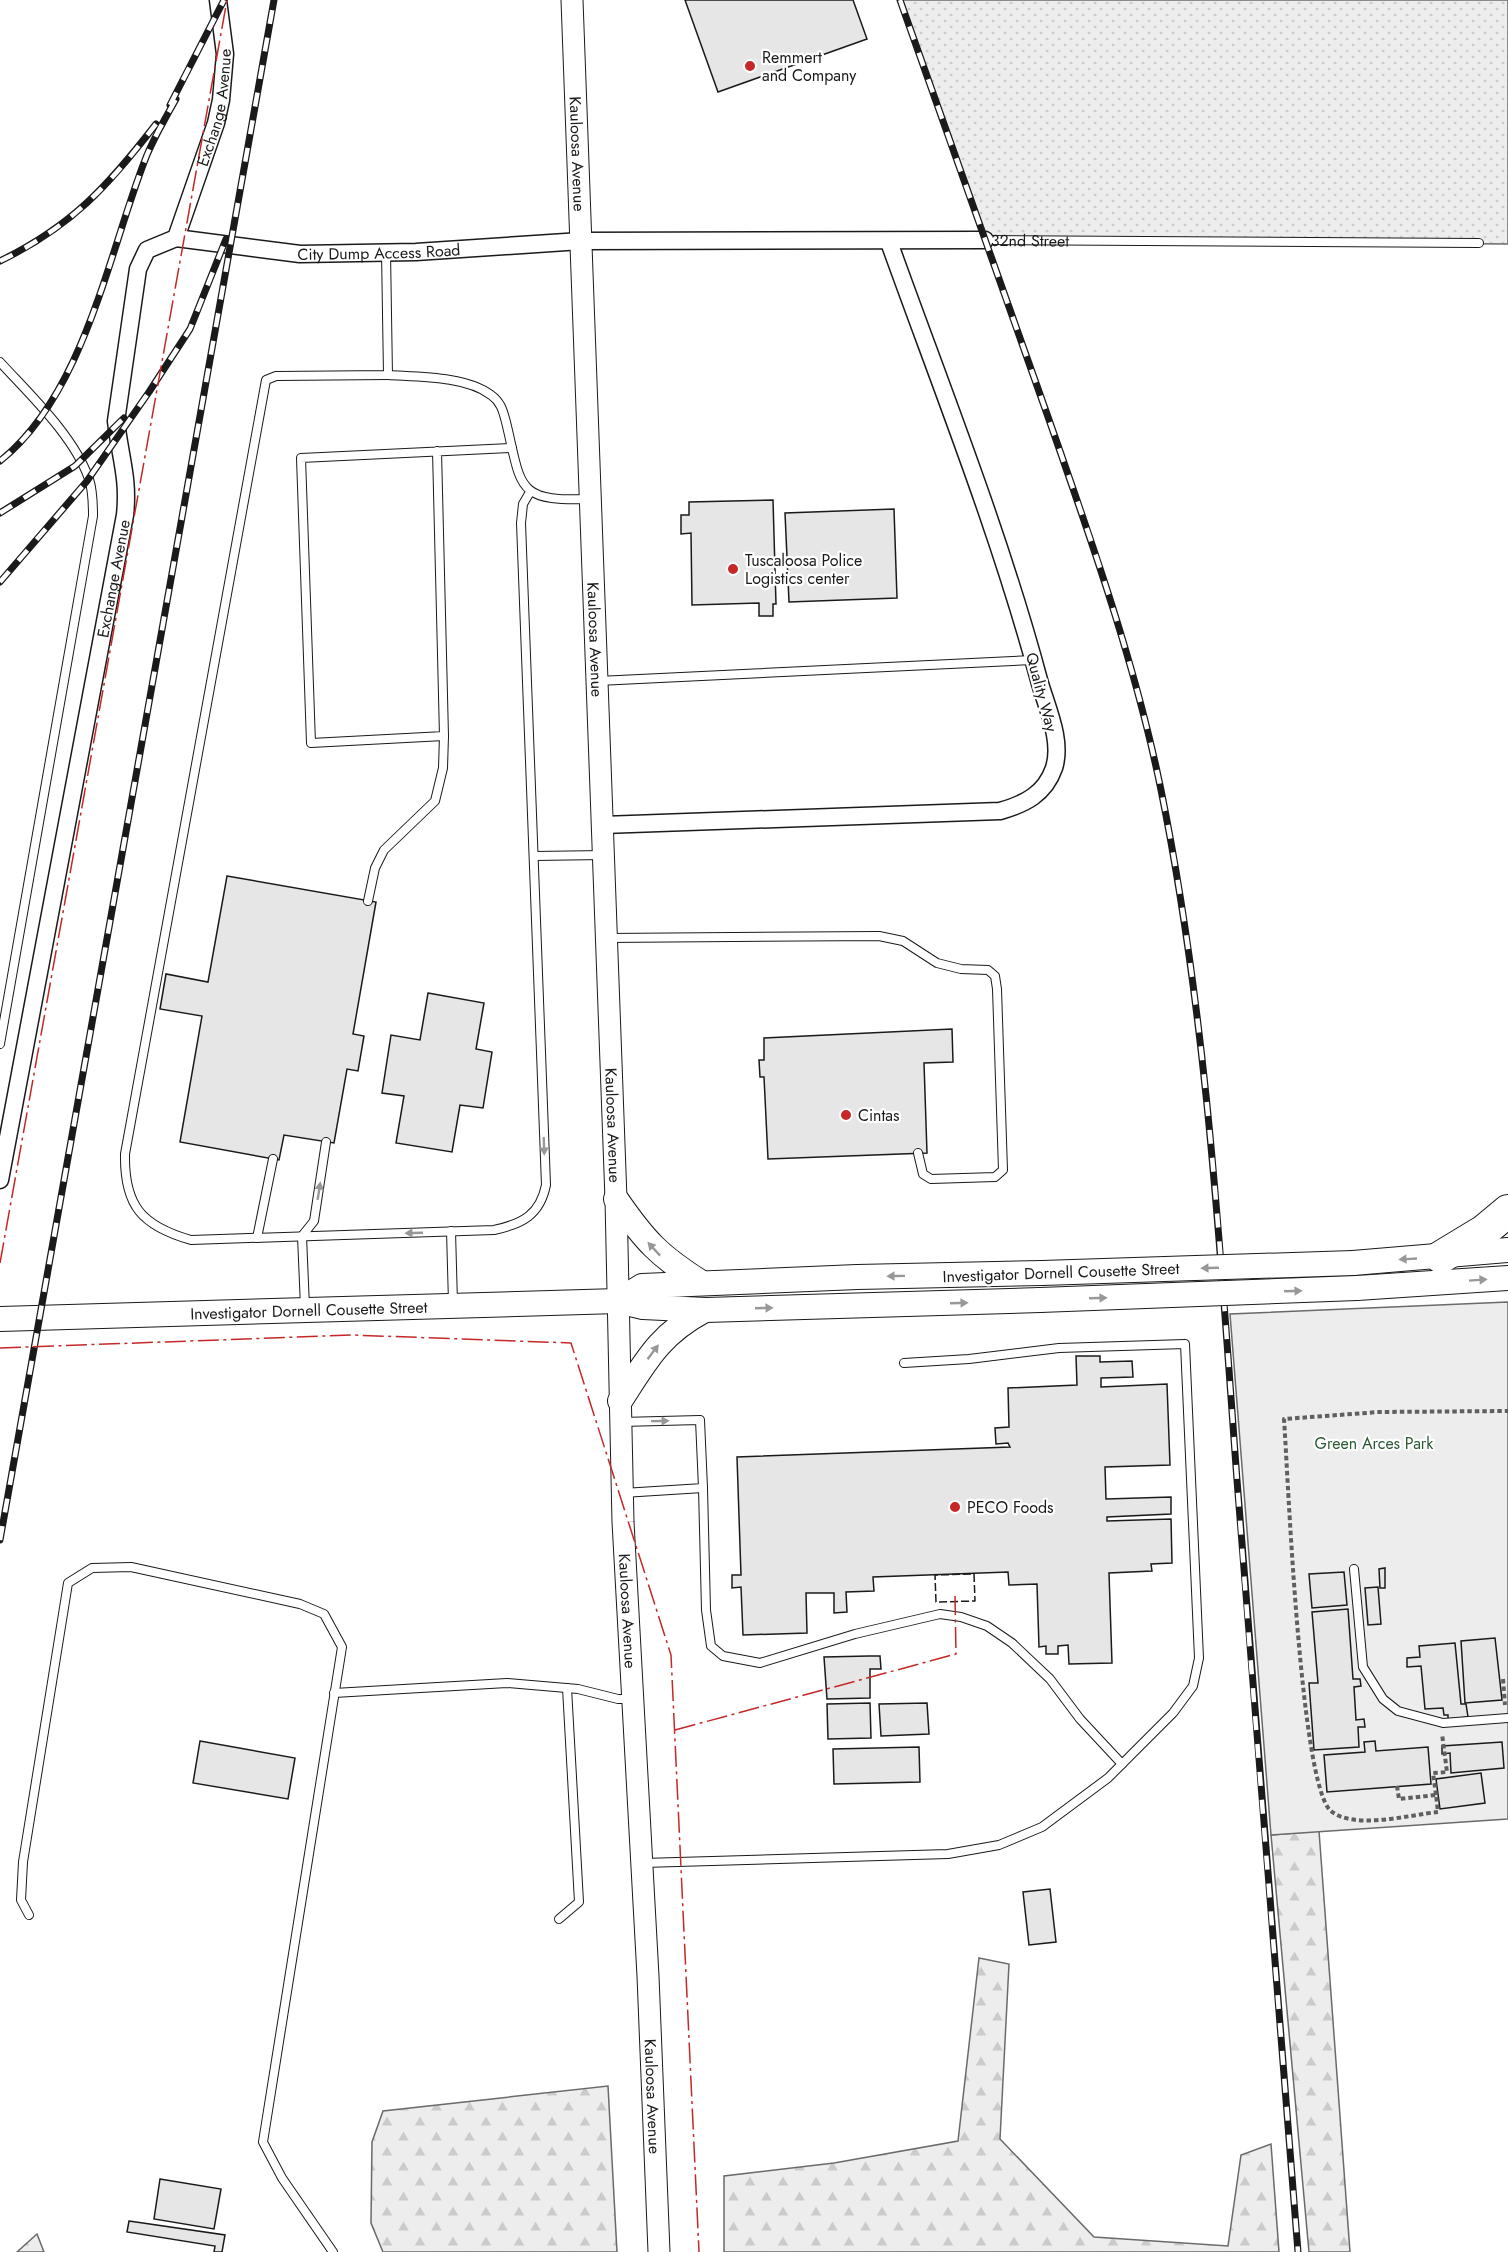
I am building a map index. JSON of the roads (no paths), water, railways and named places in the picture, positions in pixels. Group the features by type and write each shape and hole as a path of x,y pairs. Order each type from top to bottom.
{"highway":[{"path":"1441,1257 1484,1231 1508,1210"}],"main road":[{"path":"616,1199 638,1231 663,1258 702,1283"},
{"name":"Investigator Dornell Cousette Street","path":"618,1301 642,1286 1353,1263 1508,1250"},
{"name":"Investigator Dornell Cousette Street","path":"0,1319 618,1301 643,1307 706,1310 1357,1288 1508,1278"},
{"path":"620,1411 667,1335 680,1323 706,1310"}],"street":[{"name":"Exchange Avenue","path":"0,1180 125,515 126,467 118,444 116,421 138,268 147,250 176,238 216,123 221,100 225,54 218,0"},
{"name":"Kauloosa Avenue","path":"572,0 616,1199 622,1493 642,1863 658,2252"},
{"name":"City Dump Access Road","path":"176,238 300,254 386,252 581,241"},
{"name":"32nd Street","path":"581,241 985,240"},
{"name":"Quality Way","path":"603,825 1000,811 1023,804 1043,789 1054,767 1056,743 1034,660 998,544 889,242"}],"lane":[{"name":"32nd Street","path":"985,240 1479,243"},
{"path":"386,252 388,375"},
{"path":"0,362 44,410 80,461 92,490 93,516 0,1044"},
{"path":"530,492 524,504 521,523 546,1185 543,1197 534,1215 515,1225 494,1230 191,1240 164,1232 140,1214 129,1194 125,1174 125,1154 266,380 276,376 388,375 438,378 471,386 490,394 501,405 520,480 530,492 554,501 591,499"},
{"path":"444,736 311,743 301,458 512,448"},
{"path":"368,901 375,867 384,850 435,801 443,768 438,451"},
{"path":"598,681 1034,660"},
{"path":"534,856 604,855"},
{"path":"607,938 879,936 903,941 937,963 962,969 988,970 995,976 997,988 1003,1170 995,1177 931,1179 924,1174 918,1153"},
{"path":"305,1310 302,1236 314,1221 326,1142"},
{"path":"257,1238 273,1159"},
{"path":"451,1231 453,1306"},
{"path":"642,1863 948,1854 999,1845 1042,1827 1108,1778 1173,1713 1193,1686 1199,1658 1185,1344 1059,1348 969,1359 904,1363"},
{"path":"620,1411 700,1420 706,1610 711,1646 723,1656 760,1663 855,1634 940,1614 961,1617 987,1626 1020,1650 1050,1679 1080,1719 1122,1764"},
{"path":"622,1493 702,1488"},
{"path":"29,1915 21,1900 23,1862 68,1583 92,1568 130,1566 300,1604 324,1614 342,1647 263,2142 282,2178 333,2252"},
{"path":"1354,1569 1363,1668 1383,1699 1398,1711 1443,1723 1508,1718"},
{"path":"334,1693 507,1683 567,1688 618,1699 633,1699"},
{"path":"559,1919 579,1902 567,1688"}],"railway":[{"path":"170,105 224,0"},
{"path":"0,1540 274,0"},
{"path":"900,0 1047,414 1125,647 1161,790 1177,875 1201,1047 1218,1220 1298,2252"},
{"path":"0,461 29,433 53,399 73,361 90,321 145,160 176,99"},
{"path":"0,261 48,234 87,203 122,167 156,124"},
{"path":"0,582 87,481 149,392 190,329 226,239"},
{"path":"0,513 75,466 124,418"}],"place":[{"name":"Remmert and Company","path":"750,66"},
{"name":"Tuscaloosa Police Logistics center","path":"733,569"},
{"name":"Cintas","path":"846,1115"},
{"name":"PECO Foods","path":"955,1507"}],"park label":[{"name":"Green Arces Park","path":"1374,1443"}]}
